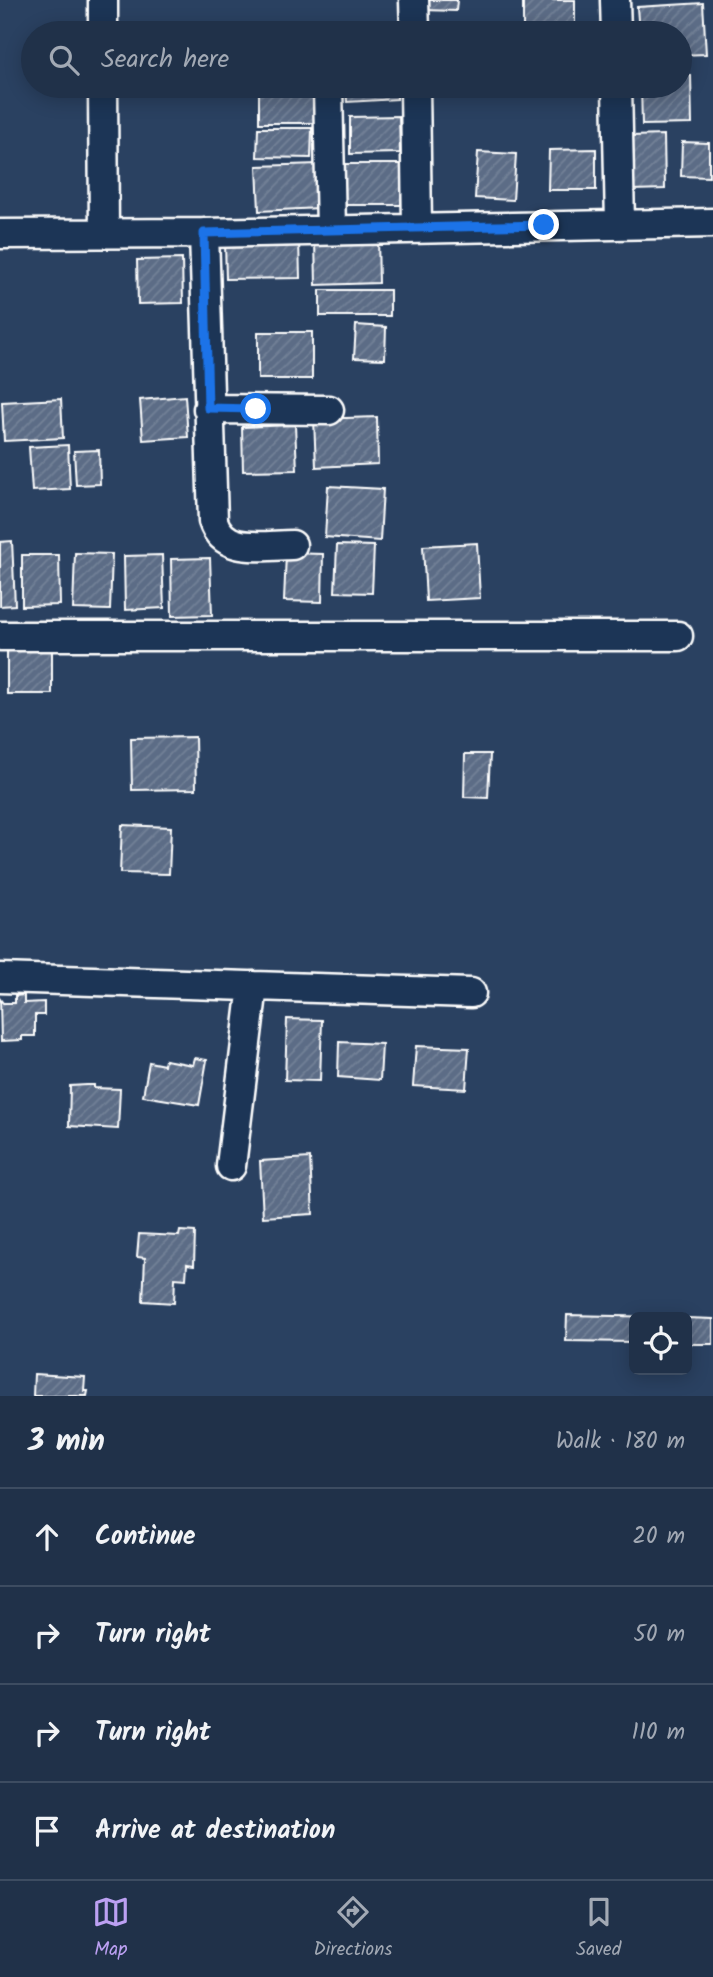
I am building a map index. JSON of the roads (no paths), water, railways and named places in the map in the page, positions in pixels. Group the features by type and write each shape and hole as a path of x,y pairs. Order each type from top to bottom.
{"street":[{"path":"103,0 103,21"},
{"path":"414,0 415,21"},
{"path":"615,0 616,21"},
{"path":"103,98 104,233"},
{"path":"328,98 331,230"},
{"path":"415,98 417,227"},
{"path":"617,98 620,224"},
{"path":"0,234 204,233 713,223"},
{"path":"204,233 213,521 218,534 233,544 292,545"},
{"path":"208,408 329,410"},
{"path":"0,636 678,636"},
{"path":"0,978 471,993"},
{"path":"231,1166 253,986"}]}
